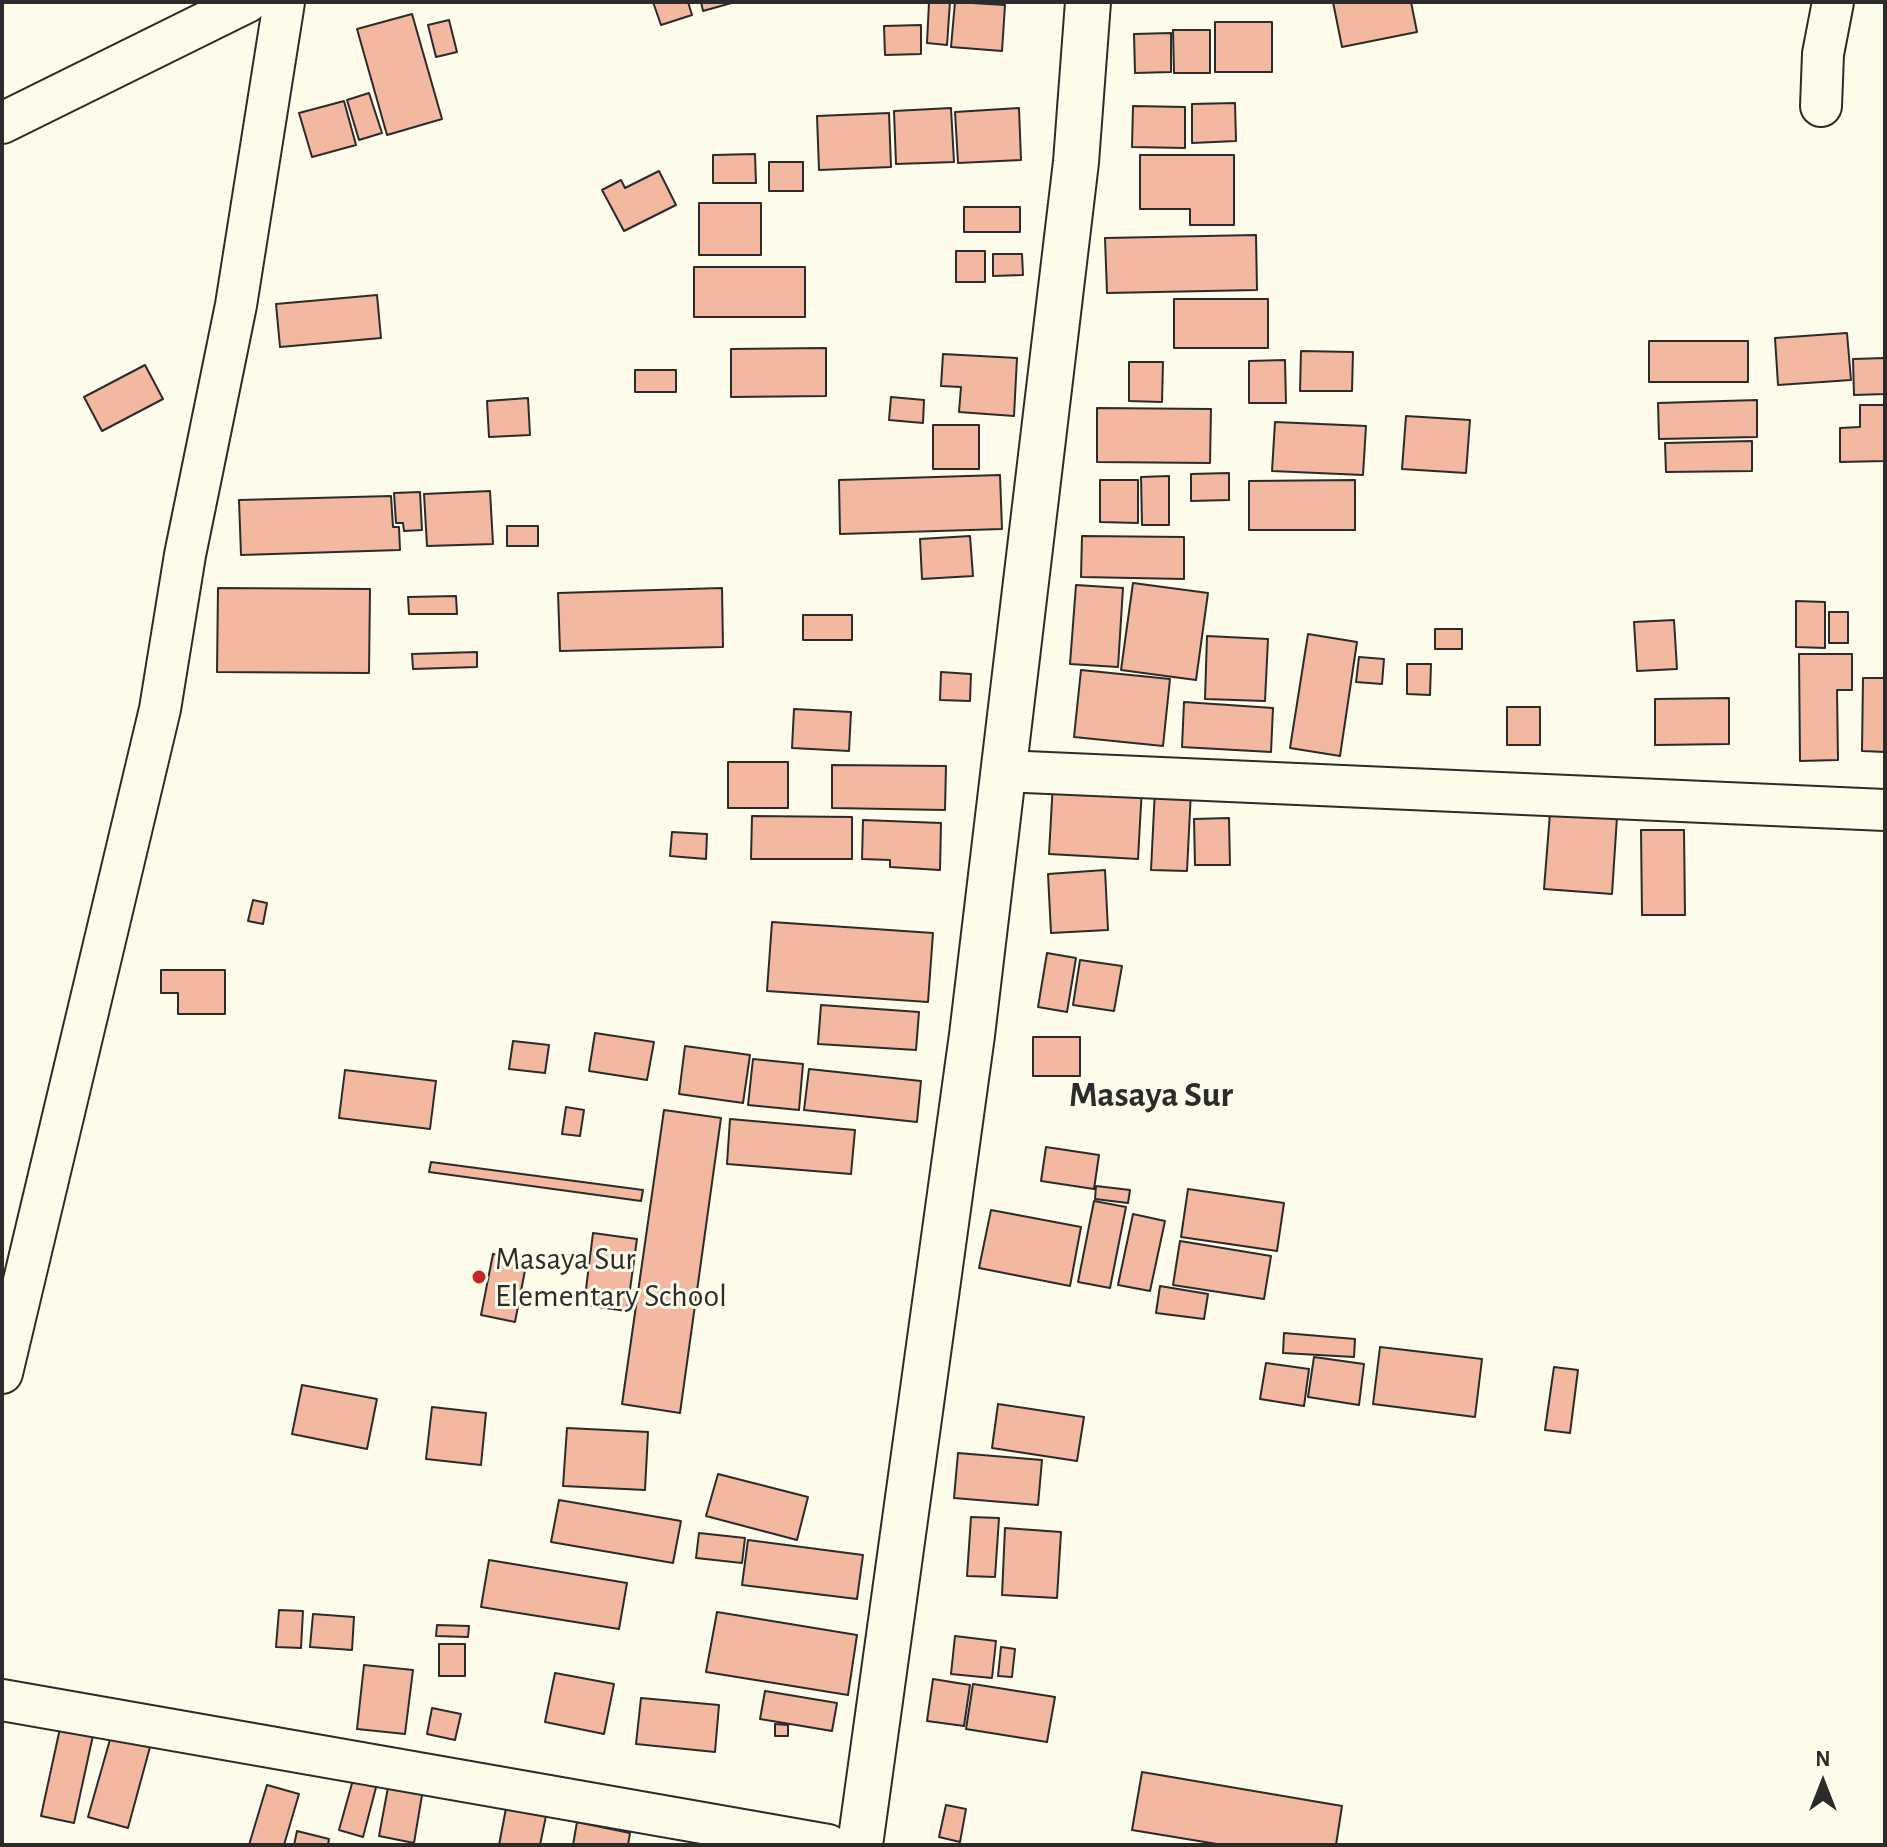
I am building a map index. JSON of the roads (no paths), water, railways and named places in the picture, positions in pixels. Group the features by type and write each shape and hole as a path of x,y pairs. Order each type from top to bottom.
{"main road":[{"path":"860,1845 972,1035 1076,162 1088,2"}],"street":[{"path":"2,123 247,2"},
{"path":"2,1373 160,709 185,555 236,305 284,2"},
{"path":"1821,106 1823,54 1833,2"},
{"path":"1003,771 1885,810"},
{"path":"2,1700 828,1845"}],"place":[{"name":"Masaya Sur Elementary School","path":"479,1277"}],"district":[{"name":"Masaya Sur","path":"1151,1095"}]}
